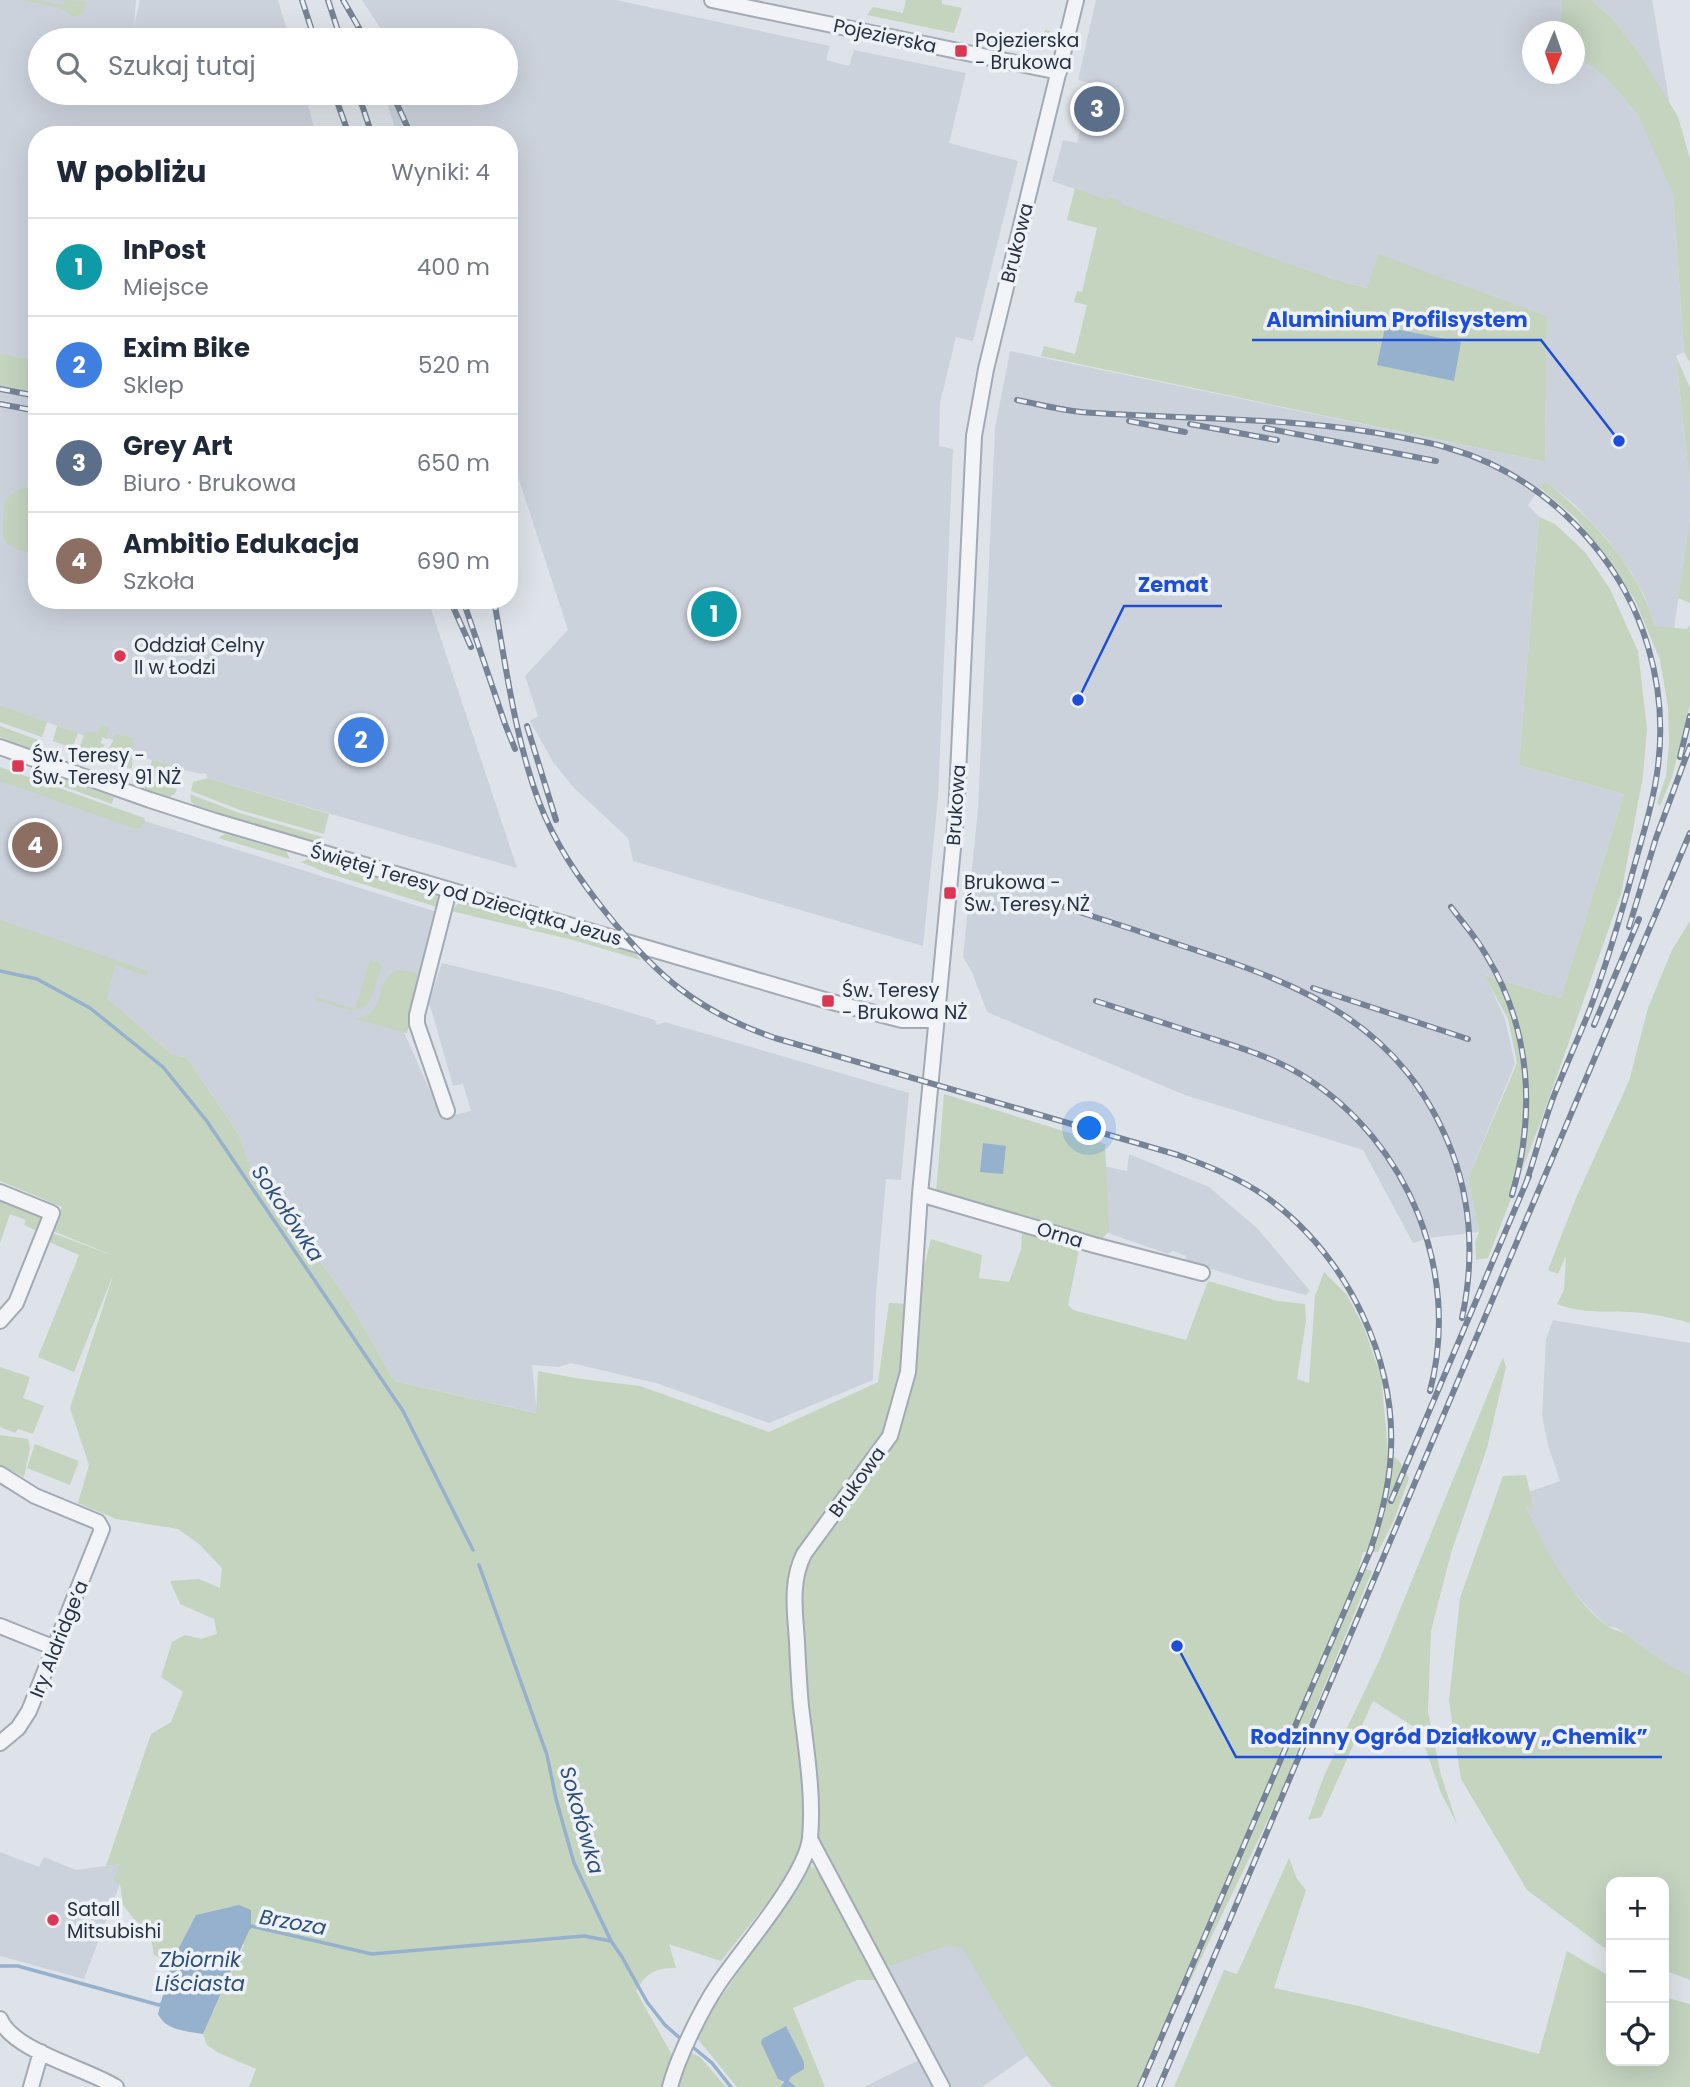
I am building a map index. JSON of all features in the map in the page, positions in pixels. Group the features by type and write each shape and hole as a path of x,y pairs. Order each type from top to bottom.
{"street":[{"name":"Pojezierska","path":"712,0 1059,72"},
{"name":"Brukowa","path":"670,2087 683,2053 715,1988 804,1861 810,1839 809,1767 801,1702 795,1607 796,1573 804,1554 890,1436 908,1372 920,1194 956,816 977,414 1076,0"},
{"name":"Świętej Teresy od Dzieciątka Jezus","path":"0,747 150,800 867,1012 908,1021 937,1020"},
{"path":"447,1111 417,1024 417,1015 449,890"},
{"path":"0,1192 52,1213 16,1303 0,1321"},
{"name":"Orna","path":"920,1194 1094,1245 1202,1273"},
{"name":"Iry Aldridge’a","path":"0,1474 35,1496 97,1522 102,1532 26,1717 13,1734 0,1743"},
{"path":"0,1626 55,1648"},
{"name":"Brukowa","path":"810,1839 942,2087"},
{"path":"0,2019 12,2036 116,2087"},
{"path":"31,2087 41,2052"}],"shaded area":[{"path":"0,0 136,0 134,27 140,0 278,0 286,28 28,28 28,105 308,105 314,126 28,126 28,362 0,356"},
{"path":"362,0 616,0 830,46 826,60 849,66 854,50 966,73 949,143 1018,161 973,341 956,337 940,403 939,446 953,449 938,798 923,946 633,861 628,838 574,788 553,762 530,721 538,716 525,676 568,630 518,477 518,126 394,126 388,105 518,105 518,28 380,28"},
{"path":"1096,0 1562,0 1561,21 1522,21 1522,84 1585,84 1585,62 1604,76 1638,115 1657,148 1673,194 1684,352 1676,356 1690,487 1690,518 1674,629 1655,626 1645,597 1607,539 1575,505 1545,481 1528,505 1539,517 1519,765 1624,794 1561,998 1485,975 1505,1019 1515,1064 1468,1178 1479,1232 1428,1238 1413,1243 1363,1150 1185,1095 987,1012 972,972 963,957 978,809 995,428 1010,351 1545,462 1547,316 1379,255 1368,288 1333,279 1052,181 1063,140 1077,143 1092,84 1078,80"},
{"path":"1591,0 1652,0 1670,106 1639,53 1612,18"},
{"path":"0,378 28,384 28,609 431,609 517,868 208,778 205,773 166,765 115,747 116,741 103,737 101,742 0,705"},
{"path":"0,770 151,823 437,912 404,1032 442,1118 471,1111 463,1084 453,1086 429,1002 442,963 558,991 655,1020 657,1025 665,1022 909,1093 901,1180 886,1179 876,1294 873,1380 769,1423 656,1383 571,1363 559,1367 532,1365 537,1413 394,1381 350,1303 248,1162 239,1135 187,1058 171,1054 107,998 0,925"},
{"path":"1129,1154 1209,1187 1258,1229 1310,1291 1306,1295 1250,1281 1186,1261 1186,1256 1173,1251 1168,1254 1085,1225 1099,1165 1127,1171"},
{"path":"1553,1320 1690,1343 1690,1676 1668,1666 1617,1628 1606,1626 1566,1584 1546,1551 1526,1507 1534,1508 1529,1492 1560,1481 1542,1416 1546,1339"},
{"name":"Satall Mitsubishi","path":"0,1852 39,1867 44,1857 76,1870 120,1864 120,1884 84,1979 0,1956"},
{"path":"958,1934 1027,2056 982,2087 948,2087 885,1968"},
{"path":"919,2060 934,2087 864,2087"}],"green space":[{"path":"21,0 63,5 65,0 85,1 86,5 83,13 74,17 60,8"},
{"path":"906,0 942,0 942,4 962,8 954,33 867,15 873,7 903,13"},
{"path":"1562,0 1591,0 1612,18 1639,53 1678,117 1690,159 1690,363 1684,352 1673,194 1638,115 1604,76 1585,62 1585,21 1561,21"},
{"path":"1045,30 1050,31 1045,51 1001,42 1005,36 1041,44"},
{"path":"1075,188 1107,200 1109,197 1121,201 1121,204 1333,279 1367,288 1378,254 1547,316 1545,462 1041,356 1044,346 1075,354 1087,305 1074,302 1077,291 1082,292 1097,228 1067,220"},
{"path":"0,354 28,359 28,392 0,386"},
{"path":"1676,356 1690,388 1690,487"},
{"path":"1545,481 1580,512 1611,545 1637,583 1655,626 1687,629 1690,625 1690,705 1672,777 1660,806 1657,803 1666,776 1669,743 1668,707 1660,660 1634,598 1576,518 1540,488"},
{"path":"28,487 28,552 9,545 3,535 5,502"},
{"path":"1539,517 1555,524 1585,552 1610,589 1638,651 1647,729 1643,776 1621,894 1541,1121 1488,1258 1476,1260 1475,1242 1479,1232 1468,1178 1517,1063 1508,1019 1484,975 1561,998 1624,794 1519,765"},
{"path":"1690,518 1690,603 1678,598"},
{"path":"0,705 47,722 42,737 0,722"},
{"path":"101,725 109,727 107,739 102,737 101,743 105,745 98,757 79,750 85,731 98,733"},
{"path":"0,726 41,741 30,748 0,737"},
{"path":"57,726 78,733 72,748 53,741"},
{"path":"115,734 133,738 132,769 103,759"},
{"path":"152,760 182,769 178,785 148,775"},
{"path":"0,767 144,818 145,822 140,828 133,828 0,781"},
{"path":"36,770 114,797 112,804 32,775"},
{"path":"144,778 177,789 175,794 167,798 145,790"},
{"path":"208,778 329,814 324,834 240,810 191,791 193,782"},
{"path":"190,794 239,813 323,837 315,842 199,808 191,802"},
{"path":"225,834 286,851 290,859 218,838"},
{"path":"310,858 437,895 440,908 327,873 301,862"},
{"path":"458,904 636,954 641,960 573,940 451,911"},
{"path":"0,920 148,971 147,976 115,965 107,998 171,1054 187,1058 239,1135 248,1162 350,1303 394,1381 536,1413 538,1371 640,1386 769,1432 878,1382 889,1303 913,1304 931,1239 982,1255 979,1278 1009,1282 1021,1250 1023,1218 936,1193 944,1094 1105,1144 1109,1231 1100,1241 1090,1239 1079,1250 1068,1305 1073,1310 1186,1340 1208,1281 1278,1301 1305,1304 1306,1321 1297,1379 1309,1383 1315,1296 1324,1272 1347,1295 1364,1328 1381,1376 1388,1451 1400,1462 1409,1478 1394,1520 1378,1552 1363,1552 1359,1567 1372,1571 1276,1803 1139,2087 1052,2087 1027,2056 962,1948 947,1945 885,1968 803,1837 797,1865 721,1961 669,1944 676,1968 652,1973 636,1991 671,2053 684,2062 691,2053 700,2057 726,2087 249,2087 256,2069 207,2045 203,2034 244,1945 196,1915 171,1963 154,1955 150,1933 123,1905 120,1884 113,1881 120,1864 106,1866 151,1734 171,1722 183,1692 161,1677 172,1642 185,1635 201,1639 217,1634 214,1619 180,1604 170,1581 199,1579 220,1588 222,1568 199,1544 178,1529 116,1519 78,1503 89,1465 70,1408 114,1273 74,1372 38,1357 79,1255 49,1242 53,1233 119,1258 53,1231 62,1207 0,1181"},
{"path":"1690,921 1690,1323 1652,1314 1584,1311 1557,1304 1564,1290 1566,1256 1558,1274 1548,1270 1576,1198 1629,1081 1648,1008 1672,950"},
{"path":"370,960 379,963 381,968 367,1005 354,1010 315,1000 316,997 355,1009"},
{"path":"399,970 416,973 421,984 407,1033 352,1018 364,1017 371,1012 385,981 390,974"},
{"path":"0,1198 37,1213 42,1220 39,1232 24,1225 26,1220 10,1214 0,1243"},
{"path":"1503,1357 1506,1367 1487,1448 1451,1553 1431,1631 1428,1712 1441,1775 1457,1824 1441,1793 1416,1728 1373,1701 1321,1817 1308,1820 1324,1776 1379,1661"},
{"path":"0,1367 30,1377 23,1398 44,1406 33,1434 18,1429 15,1433 0,1427"},
{"path":"0,1435 28,1439 30,1448 24,1477 0,1465"},
{"path":"35,1444 79,1461 70,1485 27,1468"},
{"path":"1526,1475 1534,1509 1526,1507 1541,1539 1568,1584 1590,1611 1605,1625 1627,1635 1690,1676 1690,1980 1669,1972 1669,1877 1606,1877 1606,1948 1603,1947 1527,1890 1461,1779 1449,1701 1460,1598 1503,1476"},
{"path":"1289,1858 1297,1879 1306,1890 1274,1988 1359,2006 1539,2054 1567,1951 1606,1974 1606,2066 1669,2066 1669,1998 1690,2004 1690,2087 1174,2087 1224,1970 1237,1974"},
{"path":"810,1866 823,1873 879,1980 857,1980 793,2008 825,2087 796,2087 789,2082 791,2077 804,2069 804,2062 786,2027 778,2079 784,2084 781,2087 737,2087 697,2038 705,2017"}],"water":[{"path":"1385,327 1461,342 1454,381 1377,365"},
{"path":"983,1143 1006,1146 1003,1174 980,1172"},
{"name":"Zbiornik Liściasta","path":"239,1905 251,1910 251,1926 203,2034 166,2024 158,2014 171,1963 196,1915"},
{"path":"786,2026 804,2062 804,2069 789,2081 796,2087 781,2087 784,2082 778,2079 761,2043 762,2039"}],"waterway":[{"name":"Sokołówka","path":"0,971 37,979 90,1008 163,1067 206,1120 403,1411 473,1550"},
{"name":"Sokołówka","path":"479,1565 547,1755 574,1863 611,1941 647,2002 665,2025 682,2040"},
{"name":"Brzoza","path":"248,1929 251,1926 372,1954 584,1936 611,1941"},
{"name":"Brzoza","path":"0,1966 18,1966 159,2005 163,2003"},
{"name":"Sokołówka","path":"689,2044 712,2063 731,2087"}],"railway":[{"path":"302,0 311,28"},
{"path":"328,0 337,28"},
{"path":"343,0 359,28"},
{"path":"338,105 346,126"},
{"path":"362,105 369,126"},
{"path":"397,105 407,126"},
{"path":"0,389 28,394"},
{"path":"1017,400 1081,412 1324,426 1443,446 1489,463 1545,497 1592,543 1610,567 1626,592 1638,619 1655,676 1659,706 1658,766 1648,817 1608,957 1551,1104 1525,1186"},
{"path":"0,404 28,409"},
{"path":"1129,421 1185,432"},
{"path":"1190,424 1277,440"},
{"path":"1265,428 1436,461"},
{"path":"454,609 471,647"},
{"path":"466,609 515,749"},
{"path":"496,609 524,753 539,802 552,832 577,874 607,914 644,956 681,990 723,1016 775,1038 1178,1155 1212,1168 1265,1196 1295,1221 1321,1249 1344,1281 1362,1315 1377,1351 1386,1388 1391,1427 1390,1465 1382,1510 1369,1554"},
{"path":"1680,757 1690,716"},
{"path":"527,726 556,820"},
{"path":"1629,927 1656,838 1690,746"},
{"path":"1159,2087 1690,833"},
{"path":"1045,901 1271,978 1346,1016 1378,1042 1407,1072 1431,1108 1459,1172 1469,1234 1468,1276 1462,1318"},
{"path":"1451,907 1478,942 1501,983 1520,1042 1526,1103 1520,1164 1512,1195"},
{"path":"1594,1025 1639,919"},
{"path":"1313,988 1468,1039"},
{"path":"1096,1001 1245,1049 1282,1064 1305,1077 1342,1105 1373,1137 1398,1174 1418,1214 1431,1257 1438,1301 1438,1346 1430,1391"},
{"path":"1391,1501 1529,1176"},
{"path":"1140,2087 1372,1547"}],"place":[{"name":"Pojezierska - Brukowa","path":"961,51"},
{"name":"Grey Art","path":"1097,109"},
{"name":"Aluminium Profilsystem","path":"1619,441"},
{"name":"InPost","path":"714,614"},
{"name":"Oddział Celny II w Łodzi","path":"120,656"},
{"name":"Zemat","path":"1078,700"},
{"name":"Exim Bike","path":"361,740"},
{"name":"Św. Teresy - Św. Teresy 91 NŻ","path":"18,766"},
{"name":"Ambitio Edukacja","path":"35,845"},
{"name":"Brukowa - Św. Teresy NŻ","path":"950,893"},
{"name":"Św. Teresy - Brukowa NŻ","path":"828,1001"},
{"name":"Rodzinny Ogród Działkowy „Chemik”","path":"1177,1646"},
{"name":"Satall Mitsubishi","path":"53,1920"}]}
